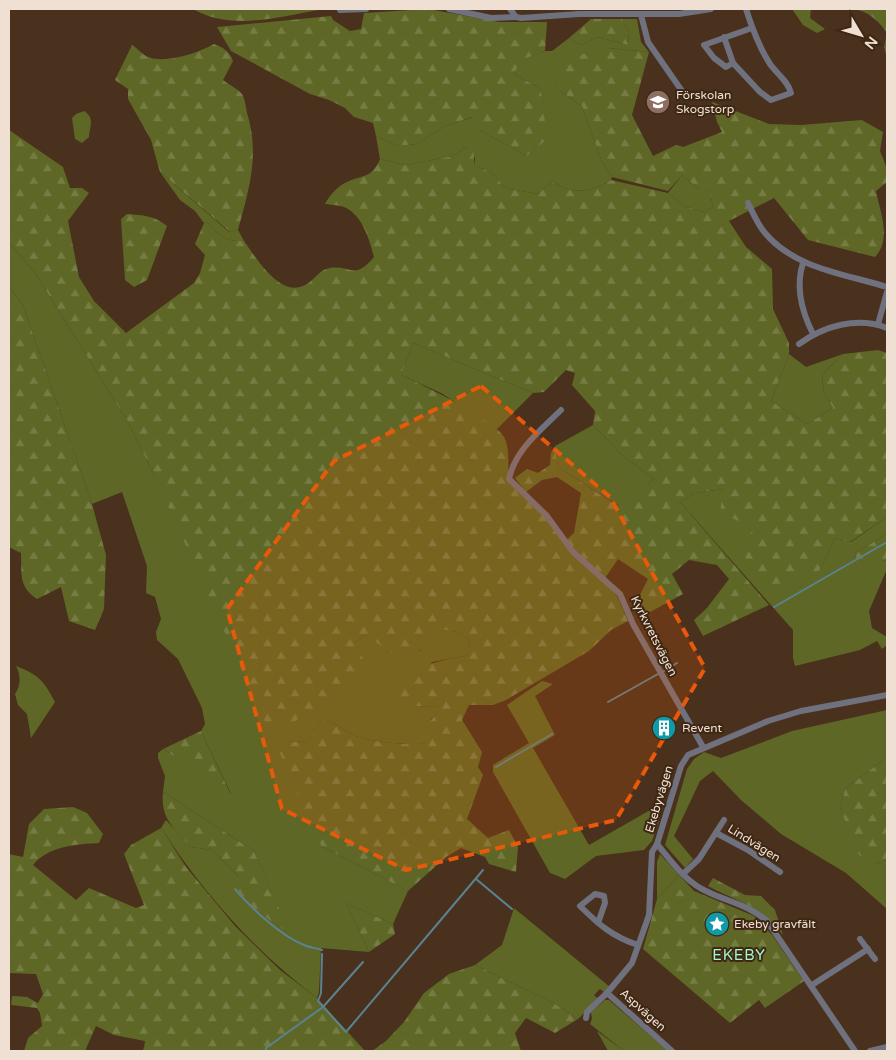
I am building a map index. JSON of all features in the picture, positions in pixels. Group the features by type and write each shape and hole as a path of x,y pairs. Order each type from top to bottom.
{"street":[{"path":"340,10 366,9"},
{"path":"449,9 491,18 579,14 679,14 709,9"},
{"path":"510,9 516,17"},
{"path":"724,37 734,63 760,92 771,100 791,93 790,87 771,65 752,28 746,9"},
{"path":"641,15 648,42 684,94"},
{"path":"734,63 726,67 714,58 704,45 752,28"},
{"path":"748,203 765,233 782,249 803,263 887,287"},
{"path":"803,263 799,275 800,294 804,316 813,334"},
{"path":"878,324 887,292"},
{"path":"799,344 813,334 840,325 878,324 887,328"},
{"name":"Kyrkvretsvägen","path":"561,410 525,446 512,466 509,480 547,516 573,552 620,594 633,624 703,747"},
{"name":"Ekebyvägen","path":"855,1051 767,921 746,906 707,892 691,882 657,844 680,766 688,755 768,721 801,711 887,695"},
{"name":"Lindvägen","path":"683,874 699,859 724,820"},
{"name":"Lindvägen","path":"716,833 748,850 780,872"},
{"name":"Aspvägen","path":"657,844 652,852 649,915 632,964 607,993 672,1051"},
{"path":"598,923 605,903 604,896 595,894 580,906 598,923 610,934 638,945"},
{"path":"860,939 875,959"},
{"path":"812,985 868,950"},
{"path":"586,1018 588,1012 607,993"},
{"path":"870,1051 887,1047"}],"highlighted area":[{"path":"481,386 610,497 705,668 616,820 406,870 282,809 227,609 334,461"}],"green space":[{"path":"193,9 324,9 274,18 241,21 224,20 208,16"},
{"path":"428,9 499,22 547,22 545,51 521,60 514,74 541,89 547,139 527,156 481,131 472,117 443,127 417,144 398,146 376,136 373,123 354,117 345,108 310,94 231,51 217,27 331,16 333,20 350,31 361,29 364,13"},
{"path":"792,9 811,9 810,18 825,29 817,33 803,25"},
{"path":"853,9 887,9 887,33 872,17"},
{"path":"591,19 622,19 629,32 628,45 597,37 581,45 569,38"},
{"path":"622,19 637,19 641,42 649,52 608,48 560,91 582,106 602,162 612,177 611,180 603,185 581,191 568,189 551,182 538,194 506,188 491,172 475,166 475,158 467,147 452,156 406,165 380,159 376,136 398,146 417,144 443,127 473,117 481,131 527,156 546,139 541,89 514,74 520,60 545,51 552,51 569,38 581,45 597,37 628,45 629,32"},
{"path":"887,33 887,58 884,47"},
{"path":"214,44 226,50 233,61 223,80 238,90 243,96 253,143 252,172 246,200 238,230 230,232 160,172 151,140 128,99 128,89 115,80 132,45 148,57 164,59 191,54"},
{"path":"608,48 649,52 632,115 653,156 676,145 683,147 722,132 717,122 712,102 769,124 801,125 862,120 883,132 880,151 887,169 887,182 876,191 884,234 880,250 875,257 808,240 774,198 729,221 746,247 772,269 773,309 789,343 789,354 771,401 807,424 833,408 824,393 822,375 843,354 878,350 887,353 887,517 850,542 835,538 820,570 772,591 744,556 745,540 755,528 720,513 723,489 695,493 680,502 769,605 703,636 694,620 707,608 729,579 717,565 689,560 672,574 683,594 641,617 634,607 648,579 618,559 603,581 617,596 628,621 611,630 589,651 506,700 493,705 469,705 462,720 482,752 478,767 483,775 467,819 488,838 509,830 518,847 516,872 489,864 485,857 461,848 446,857 408,891 321,846 277,747 285,742 309,741 313,731 322,721 331,722 353,735 369,740 401,744 427,743 427,727 442,707 410,706 391,698 390,692 397,683 424,666 465,656 470,650 469,640 459,632 443,630 420,650 407,655 399,655 392,653 365,635 356,642 366,666 338,695 293,722 267,726 155,477 128,422 35,273 9,242 9,130 63,167 70,188 82,188 89,193 68,221 79,277 94,301 126,333 194,283 200,273 205,255 195,244 204,223 207,222 223,237 244,241 269,274 286,286 296,288 305,285 322,271 330,268 357,270 362,268 374,257 362,224 346,208 325,204 342,185 351,180 366,176 377,166 380,159 406,165 452,156 467,147 473,150 475,166 491,172 506,188 538,194 551,182 568,189 581,191 595,188 611,180 668,193 684,206 705,212 713,207 709,189 699,189 682,175 668,191 612,177 602,162 582,106 560,91 559,69 575,56","holes":["413,343 533,393 544,392 566,370 575,373 572,385 595,411 593,425 622,455 654,479 618,506 558,467 555,446 551,453 550,465 538,473 527,469 515,478 526,492 542,480 557,477 581,493 574,533 564,542 545,517 508,480 507,446 504,437 498,430 473,412 401,375"]},
{"path":"84,111 90,116 91,123 89,137 82,143 75,139 72,118"},
{"path":"160,172 229,232 238,230 244,241 227,239 207,222 204,223 195,211 180,200"},
{"path":"682,175 699,189 709,189 713,207 705,212 684,206 668,193"},
{"path":"127,214 158,220 167,226 147,280 134,287 125,280 121,219"},
{"path":"9,242 35,273 128,422 155,477 356,642 365,635 376,641 419,651 443,630 459,632 469,640 470,650 465,656 432,662 410,706 443,707 431,719 428,743 401,744 369,740 353,735 327,721 322,721 313,731 309,741 285,742 321,846 408,891 393,924 346,903 369,952 321,948 319,992 317,998 272,960 232,920 195,876 161,828 166,820 191,847 212,850 239,877 254,909 290,934 254,851 163,792 165,776 158,753 163,749 231,794 201,731 205,724 202,708 178,659 157,640 156,632 161,619 155,597 146,593 147,566 122,492 92,504 23,305 9,287"},
{"path":"9,287 23,305 92,504 106,555 104,609 95,630 69,621 61,587 37,599 31,594 22,579 21,553 9,547"},
{"path":"413,343 533,393 497,429 441,393 401,375"},
{"path":"789,354 806,367 843,354 822,375 824,393 833,408 807,424 771,401"},
{"path":"593,425 622,455 654,479 619,506 558,467 555,446"},
{"path":"723,489 755,528 820,570 835,538 851,542 887,517 887,534 855,553 856,564 887,560 887,569 869,611 872,628 887,637 887,645 882,649 877,641 860,650 795,666 793,658 793,630 680,502 695,493"},
{"path":"887,534 887,560 856,565 855,553"},
{"path":"16,666 36,676 48,689 55,702 31,738 27,714 18,705 15,694 20,680"},
{"path":"542,681 553,684 535,696 555,735 533,748 589,845 652,809 659,821 652,841 644,850 596,856 565,879 550,873 493,772 493,765 529,743 507,705"},
{"path":"887,710 887,757 845,789 840,808 850,831 875,864 887,860 887,909 846,873 781,834 741,800 713,771 700,781 674,836 693,859 685,868 665,845 687,769 694,759 704,752 721,758 792,731"},
{"path":"201,731 231,795 163,749"},
{"path":"887,757 887,860 875,864 859,855 840,808 845,789"},
{"path":"163,792 254,851 291,935 254,909 235,887 239,877 212,850 191,847 179,835 166,817"},
{"path":"73,807 87,813 103,834 99,843 63,847 47,854 33,865 76,900 89,888 136,908 144,905 124,854 131,845 161,828 186,867 235,926 280,970 317,998 365,1051 142,1051 145,1041 114,1035 96,1026 85,1051 24,1051 28,1038 42,1026 40,1013 37,1008 11,1005 12,996 27,997 38,1003 43,994 36,974 9,973 9,854 23,857 29,824 44,809"},
{"path":"660,854 679,875 657,899 657,862"},
{"path":"679,875 694,891 754,916 772,935 804,981 765,1008 759,1000 730,1023 643,949 657,899"},
{"path":"713,878 745,895 761,896 775,910 783,935 774,924 757,910 708,886"},
{"path":"346,903 393,924 395,934 369,952"},
{"path":"514,908 610,987 604,992 600,989 594,995 598,999 578,1019 555,1004 475,965 502,945"},
{"path":"475,965 555,1004 578,1019 555,1033 526,1018 515,1033 521,1051 372,1051 386,1041 404,1022 424,993 449,974"},
{"path":"605,1000 609,1000 668,1051 624,1051 590,1024 592,1019 591,1012"},
{"path":"597,1031 624,1051 608,1051"}],"waterway":[{"path":"774,607 887,542"},
{"path":"662,672 677,663"},
{"path":"608,702 658,674"},
{"path":"496,767 552,734"},
{"path":"322,954 321,993 318,1001 346,1032 483,870"},
{"path":"476,879 512,909"},
{"path":"235,889 258,913 276,928 295,941 322,950"},
{"path":"266,1051 266,1048 323,1007 363,962"}],"place":[{"name":"Förskolan Skogstorp","path":"658,102"},
{"name":"Revent","path":"664,728"},
{"name":"Ekeby gravfält","path":"717,924"}],"district":[{"name":"EKEBY","path":"739,955"}]}
